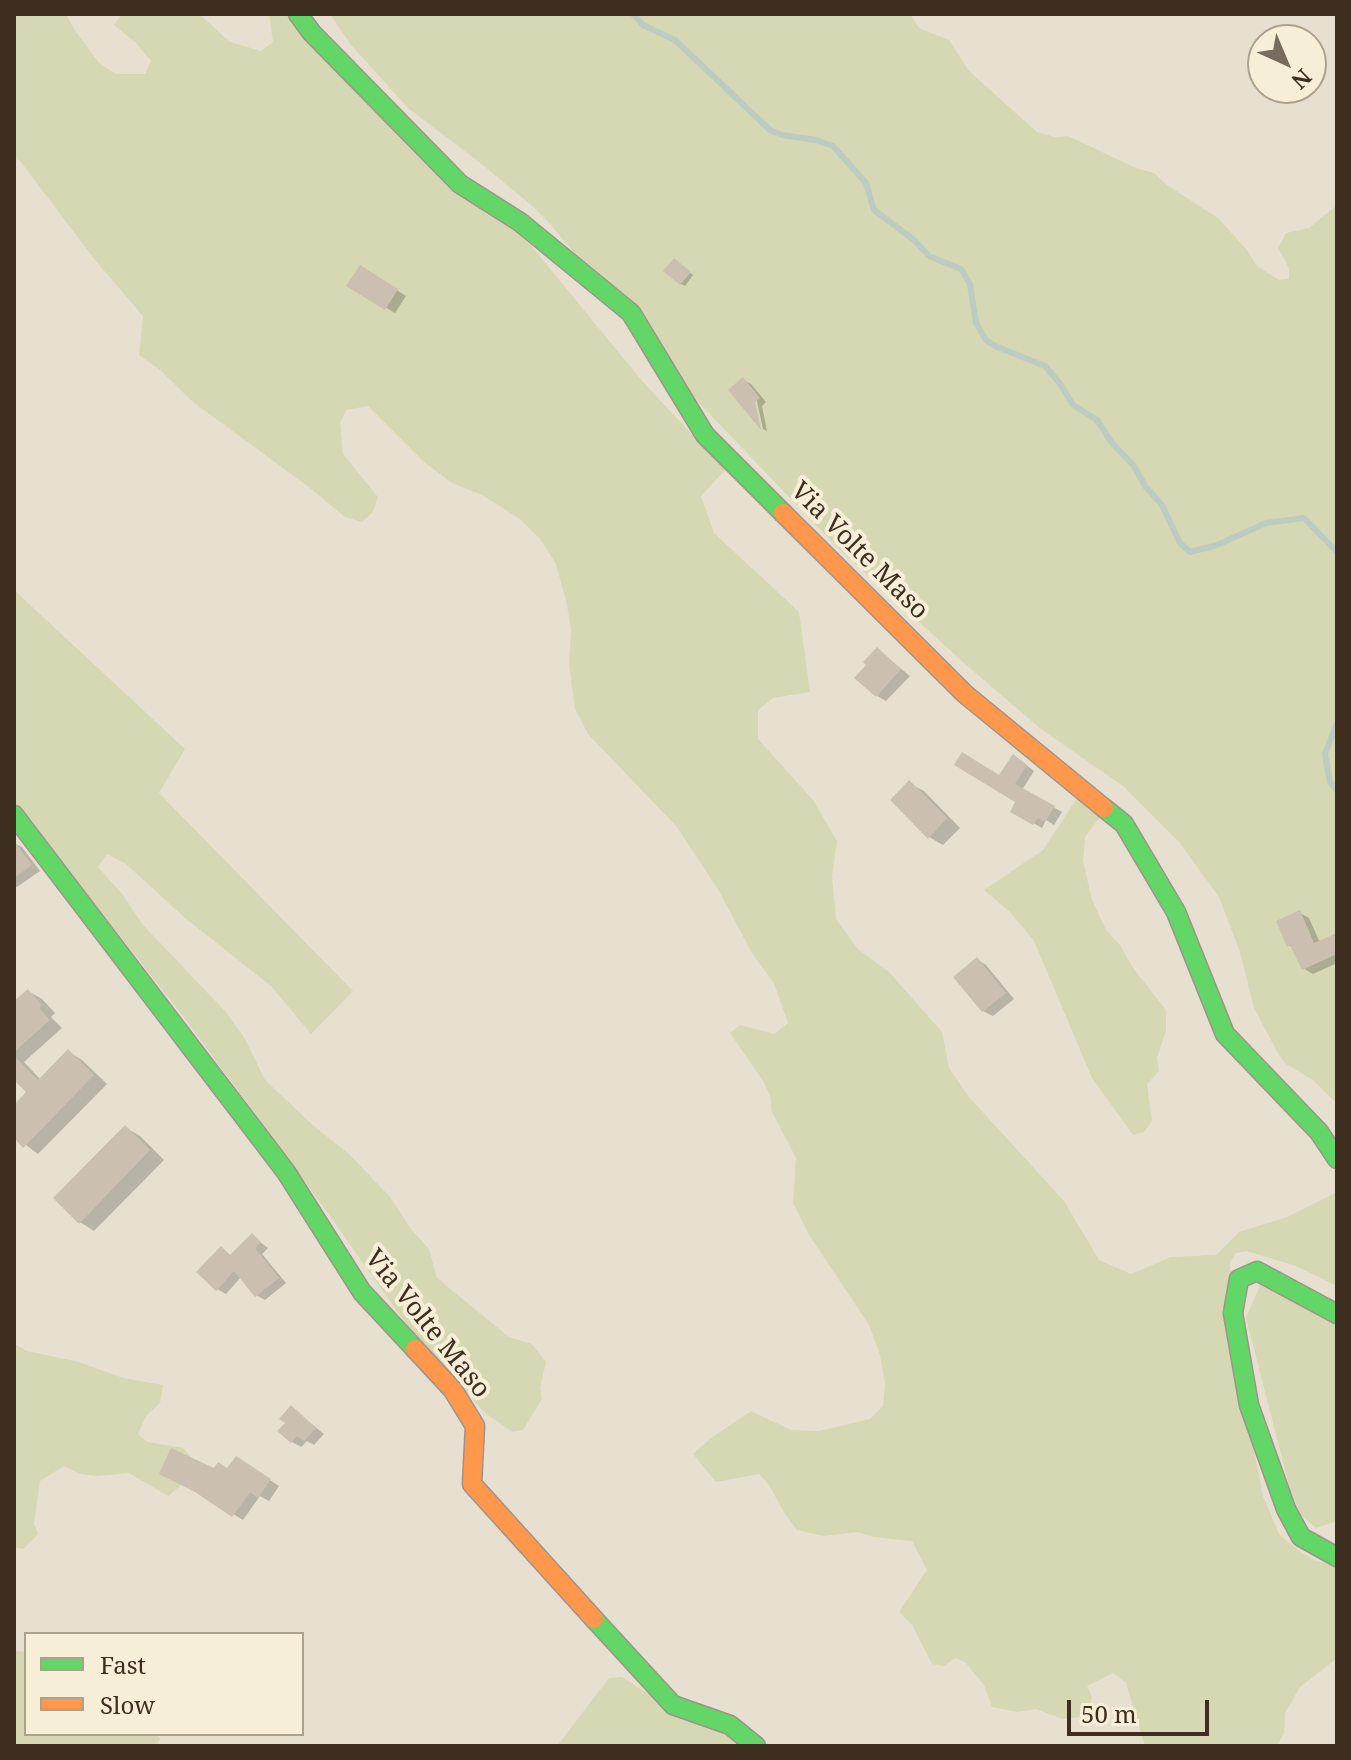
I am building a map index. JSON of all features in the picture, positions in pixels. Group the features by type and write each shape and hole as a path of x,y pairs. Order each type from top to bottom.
{"street":[{"name":"Via Volte Maso","path":"298,14 321,43 460,184 520,222 631,313 705,435 965,694 1124,824 1176,912 1225,1034 1319,1132 1337,1159"},
{"name":"Via Volte Maso","path":"14,815 286,1172 362,1292 453,1390 475,1426 472,1484 673,1705 730,1725 756,1746"},
{"path":"1337,1314 1257,1271 1239,1279 1233,1313 1249,1405 1286,1509 1301,1537 1337,1557"}],"green space":[{"path":"14,14 66,14 99,63 116,74 145,74 151,61 136,43 114,25 122,14 199,14 230,42 261,51 273,42 269,14 295,14 529,243 643,382 725,470 701,496 714,533 799,612 810,692 773,698 758,710 758,739 813,800 837,841 832,876 836,919 858,949 889,972 942,1032 949,1068 969,1097 1064,1201 1099,1260 1131,1274 1171,1257 1216,1255 1239,1232 1287,1217 1337,1192 1337,1286 1296,1266 1247,1251 1236,1253 1230,1262 1237,1363 1263,1496 1279,1534 1316,1561 1337,1565 1336,1659 1300,1687 1285,1713 1284,1733 1277,1746 1145,1746 1126,1683 1113,1673 1087,1686 1092,1697 1081,1717 1062,1719 1036,1709 1018,1712 992,1707 984,1685 965,1662 955,1658 944,1666 932,1664 912,1625 899,1612 927,1570 912,1541 873,1537 858,1532 824,1536 797,1530 759,1474 716,1482 693,1454 751,1411 791,1430 819,1431 870,1419 883,1406 885,1384 880,1355 869,1325 809,1235 793,1203 796,1158 772,1112 770,1095 763,1081 730,1033 740,1025 774,1034 788,1023 774,983 753,955 719,891 677,827 588,734 575,709 569,664 571,630 556,564 540,539 520,519 482,495 452,483 424,462 368,406 346,410 340,423 343,454 378,497 373,512 362,522 345,517 193,402 160,370 139,355 143,316 95,260 20,161 14,158"},
{"path":"330,14 910,14 919,28 949,40 969,71 1037,132 1055,137 1068,136 1136,168 1154,173 1218,218 1257,266 1279,280 1289,279 1289,268 1278,248 1286,233 1309,228 1337,205 1337,1104 1313,1080 1280,1057 1254,1008 1240,952 1219,897 1179,842 1123,786 1041,729 836,546 703,407 550,224 479,162 409,109 351,45"},
{"path":"14,590 185,749 159,793 353,991 311,1034 271,986 185,918 126,864 107,854 98,867 123,895 143,925 225,1011 244,1037 265,1080 349,1154 390,1197 411,1229 429,1249 437,1278 509,1337 532,1344 546,1362 540,1387 542,1399 523,1430 513,1432 485,1413 406,1324 183,1016 14,803"},
{"path":"1081,792 1106,809 1085,837 1083,861 1092,900 1106,930 1166,1010 1166,1030 1157,1058 1159,1071 1147,1084 1152,1121 1144,1132 1133,1135 1092,1078 1034,941 1010,912 984,890 1043,850"},
{"path":"1260,1285 1337,1318 1337,1521 1316,1528 1302,1516 1290,1489 1246,1318"},
{"path":"14,1344 27,1351 79,1362 123,1378 163,1385 160,1403 146,1416 138,1434 147,1442 183,1448 193,1459 185,1482 168,1496 129,1473 97,1476 80,1474 64,1466 40,1481 34,1524 38,1534 23,1549 14,1547"},
{"path":"14,1651 24,1652 24,1736 158,1736 160,1739 156,1746 14,1746"},
{"path":"622,1677 650,1695 751,1746 557,1746 609,1678"}],"building":[{"path":"674,258 691,272 680,285 663,271"},
{"path":"360,265 398,289 385,310 346,286"},
{"path":"743,377 760,398 755,402 761,430 728,390"},
{"path":"877,647 901,669 876,697 854,678"},
{"path":"962,752 999,775 1013,754 1027,765 1015,784 1055,806 1045,822 1038,818 1033,825 1010,812 1015,802 954,765"},
{"path":"909,780 947,818 928,839 890,800"},
{"path":"14,841 32,865 14,878"},
{"path":"1300,910 1314,943 1337,933 1337,954 1302,970 1290,945 1287,947 1276,921"},
{"path":"977,957 1006,993 982,1012 953,977"},
{"path":"28,989 50,1020 14,1052 14,1001"},
{"path":"68,1049 94,1075 23,1148 14,1138 14,1105 26,1092 14,1080 14,1056 38,1080"},
{"path":"125,1125 150,1150 79,1224 53,1198"},
{"path":"252,1233 261,1242 255,1248 279,1278 255,1297 234,1271 216,1291 196,1272 221,1246 230,1255"},
{"path":"291,1405 316,1428 304,1441 297,1436 291,1443 277,1431 285,1423 279,1419"},
{"path":"171,1448 214,1468 218,1462 227,1468 236,1456 271,1479 258,1498 250,1492 232,1517 195,1492 159,1474"}],"waterway":[{"path":"633,14 643,25 675,40 770,130 833,146 866,183 874,210 914,240 929,256 961,269 970,284 976,323 986,340 1045,366 1073,405 1097,420 1162,505 1180,543 1190,552 1217,545 1266,523 1304,518 1337,552"},
{"path":"1337,723 1325,754 1330,782 1337,791"}],"traffic: fast":[{"path":"298,14 312,33 460,184 520,222 631,313 705,435 783,513"},
{"path":"1104,808 1124,824 1176,912 1225,1034 1319,1132 1337,1159"},
{"path":"14,815 286,1172 362,1292 415,1349"},
{"path":"1337,1314 1257,1271 1239,1279 1233,1313 1249,1405 1286,1509 1301,1537 1337,1557"},
{"path":"594,1619 673,1705 730,1725 756,1746"}],"traffic: slow":[{"path":"783,513 965,694 1104,808"},
{"path":"415,1349 453,1390 475,1426 472,1484 594,1619"}]}
